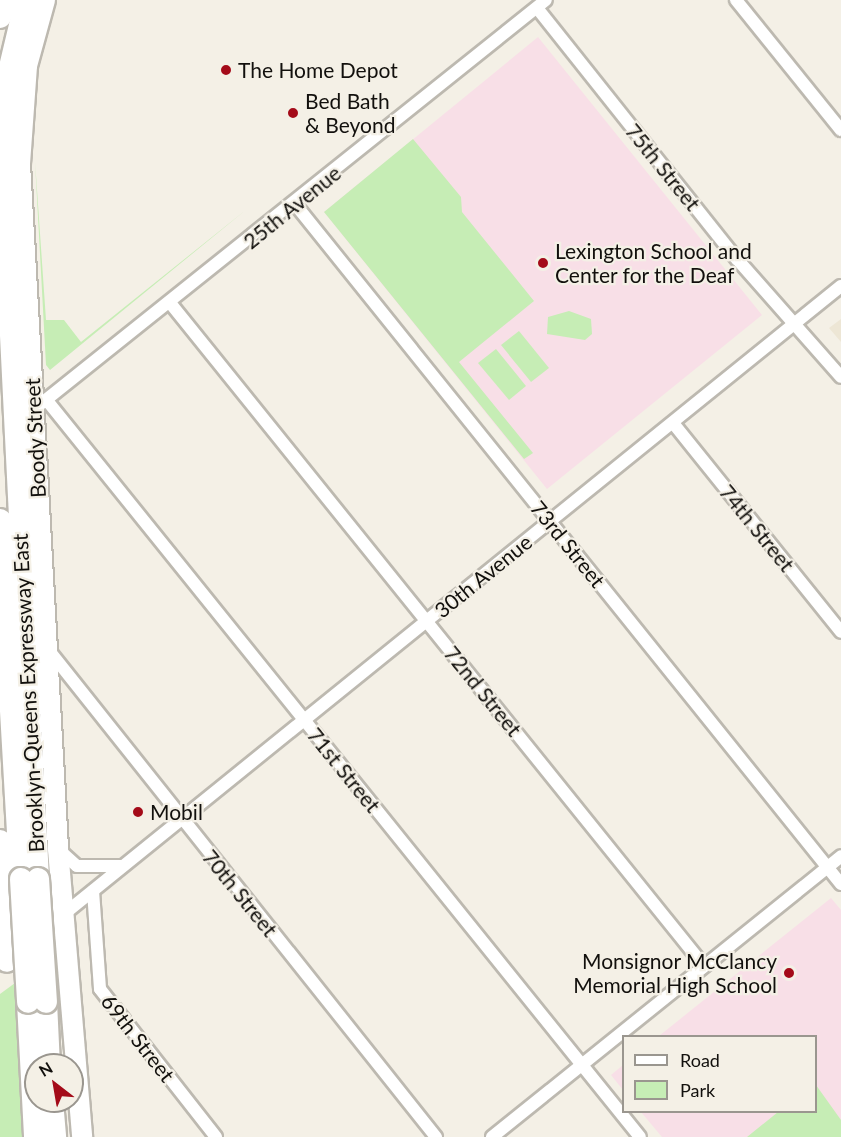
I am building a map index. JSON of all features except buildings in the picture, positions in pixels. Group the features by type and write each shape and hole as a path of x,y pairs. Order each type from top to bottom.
{"highway":[{"path":"0,17 5,0"},
{"name":"Brooklyn-Queens Expressway East","path":"26,0 7,80 2,154 30,879 37,1002 35,1137"},
{"name":"Brooklyn-Queens Expressway East","path":"0,520 30,879"},
{"path":"0,841 7,961"},
{"name":"Brooklyn-Queens Expressway East","path":"37,1002 47,1053"},
{"path":"53,1113 55,1137"}],"main road":[{"name":"Boody Street","path":"45,0 27,66 19,140 41,403 46,647 58,849 81,1137"}],"street":[{"path":"736,0 841,130"},
{"name":"25th Avenue","path":"41,403 171,304 541,4"},
{"name":"75th Street","path":"541,4 737,259 796,323 841,378"},
{"name":"73rd Street","path":"295,204 841,884"},
{"name":"30th Avenue","path":"64,914 841,286"},
{"name":"72nd Street","path":"171,304 704,966"},
{"name":"71st Street","path":"41,403 304,720 640,1137"},
{"name":"74th Street","path":"673,423 841,632"},
{"name":"70th Street","path":"46,647 180,820 436,1137"},
{"path":"58,849 77,866 91,869 125,865"},
{"path":"492,1137 841,856"},
{"name":"69th Street","path":"93,891 100,989 216,1137"}],"shaded area":[{"name":"Lexington School and Center for the Deaf","path":"538,37 762,315 547,489 324,212"},
{"path":"841,319 841,342 829,328"},
{"name":"Monsignor McClancy Memorial High School","path":"831,898 841,910 841,1137 662,1137 642,1113 817,1113 817,1035 660,1035"},
{"path":"622,1066 622,1089 611,1075"}],"green space":[{"path":"413,139 461,197 462,212 534,301 459,362 533,453 524,459 324,212"},
{"path":"35,161 46,320 64,320 81,342 247,209 50,370 46,365"},
{"path":"569,311 591,319 592,334 585,340 547,334 548,317"},
{"path":"519,331 549,368 531,382 501,345"},
{"path":"496,349 526,386 509,400 478,363"},
{"path":"15,983 24,1137 0,1137 0,994"},
{"path":"817,1086 841,1120 841,1137 747,1137 777,1113 817,1113"}],"place":[{"name":"The Home Depot","path":"226,70"},
{"name":"Bed Bath & Beyond","path":"293,113"},
{"name":"Lexington School and Center for the Deaf","path":"543,263"},
{"name":"Mobil","path":"138,812"},
{"name":"Monsignor McClancy Memorial High School","path":"789,973"}]}
